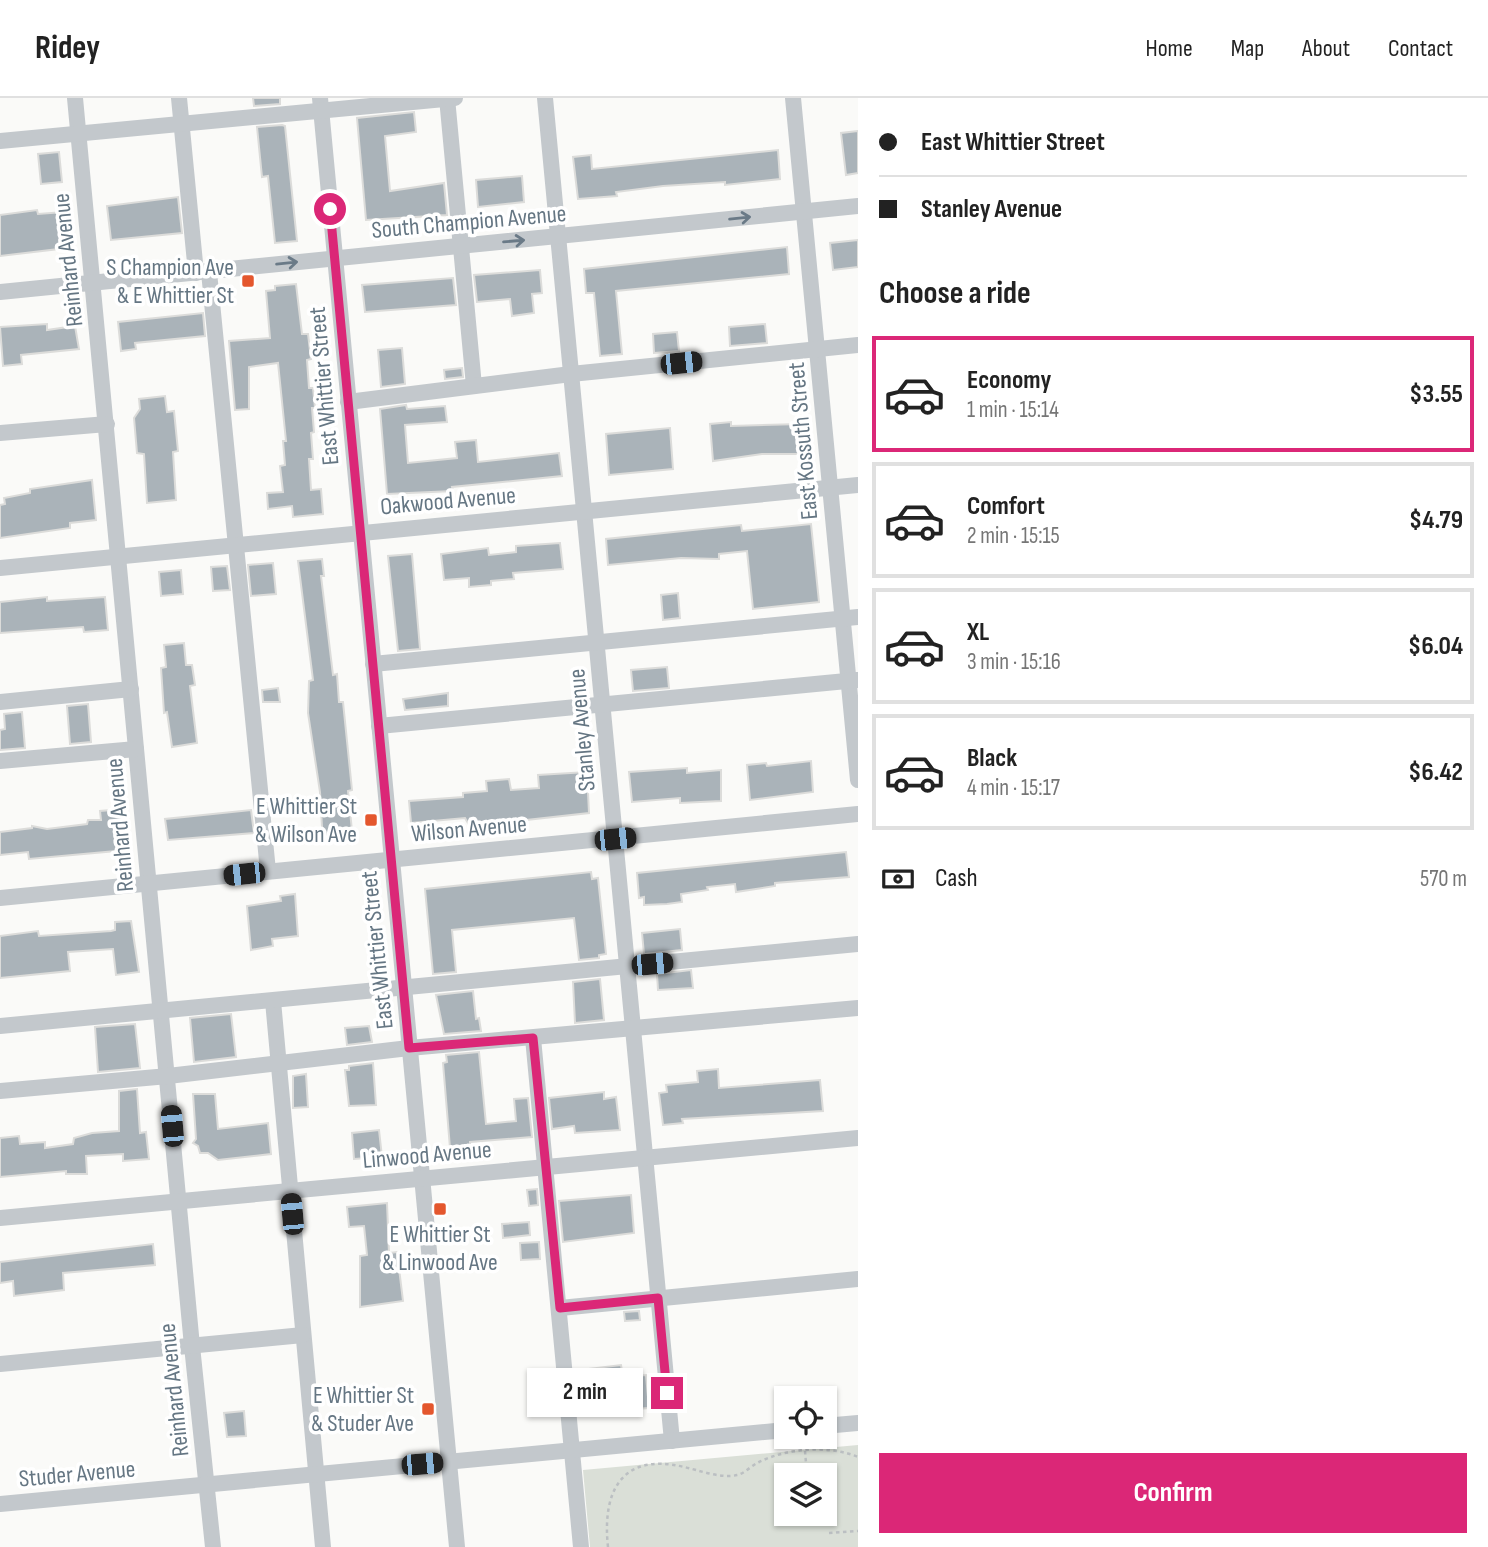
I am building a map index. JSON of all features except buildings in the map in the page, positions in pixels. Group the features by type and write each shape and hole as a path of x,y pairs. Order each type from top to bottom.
{"street":[{"name":"Reinhard Avenue","path":"75,98 191,1346 214,1547"},
{"path":"179,98 203,272 235,545 268,872"},
{"path":"447,98 474,386"},
{"path":"0,141 181,124 320,104 455,98"},
{"name":"Stanley Avenue","path":"545,98 672,1441"},
{"name":"East Kossuth Street","path":"793,98 830,488 850,618 858,780"},
{"name":"East Whittier Street","path":"320,104 457,1547"},
{"name":"South Champion Avenue","path":"0,292 858,206"},
{"path":"348,402 571,374 858,345"},
{"path":"0,433 107,424"},
{"name":"Oakwood Avenue","path":"0,568 858,485"},
{"path":"373,664 850,618"},
{"path":"379,726 853,680"},
{"path":"0,702 131,689"},
{"path":"0,761 136,749"},
{"name":"Wilson Avenue","path":"0,898 858,814"},
{"path":"0,1027 858,944"},
{"path":"273,1001 323,1547"},
{"path":"0,1091 168,1076 409,1048 858,1008"},
{"path":"533,1038 581,1547"},
{"name":"Linwood Avenue","path":"0,1218 858,1138"},
{"path":"560,1308 858,1279"},
{"path":"0,1364 303,1335"},
{"path":"837,1425 858,1423"},
{"name":"Studer Avenue","path":"0,1504 774,1431"}],"path":[{"path":"608,1547 606,1517 610,1496 618,1482 628,1473 667,1464 737,1475 771,1457 804,1451 834,1450 858,1457"},
{"path":"804,1451 806,1463"},
{"path":"830,1533 858,1531"}],"shaded area":[{"path":"858,1445 858,1547 590,1547 583,1470"}],"place":[{"name":"S Champion Ave & E Whittier St","path":"248,281"},
{"name":"E Whittier St & Wilson Ave","path":"371,820"},
{"name":"E Whittier St & Linwood Ave","path":"440,1209"},
{"name":"E Whittier St & Studer Ave","path":"428,1409"}],"route":[{"path":"330,209 409,1048 533,1038 560,1308 658,1298 667,1393"}]}
